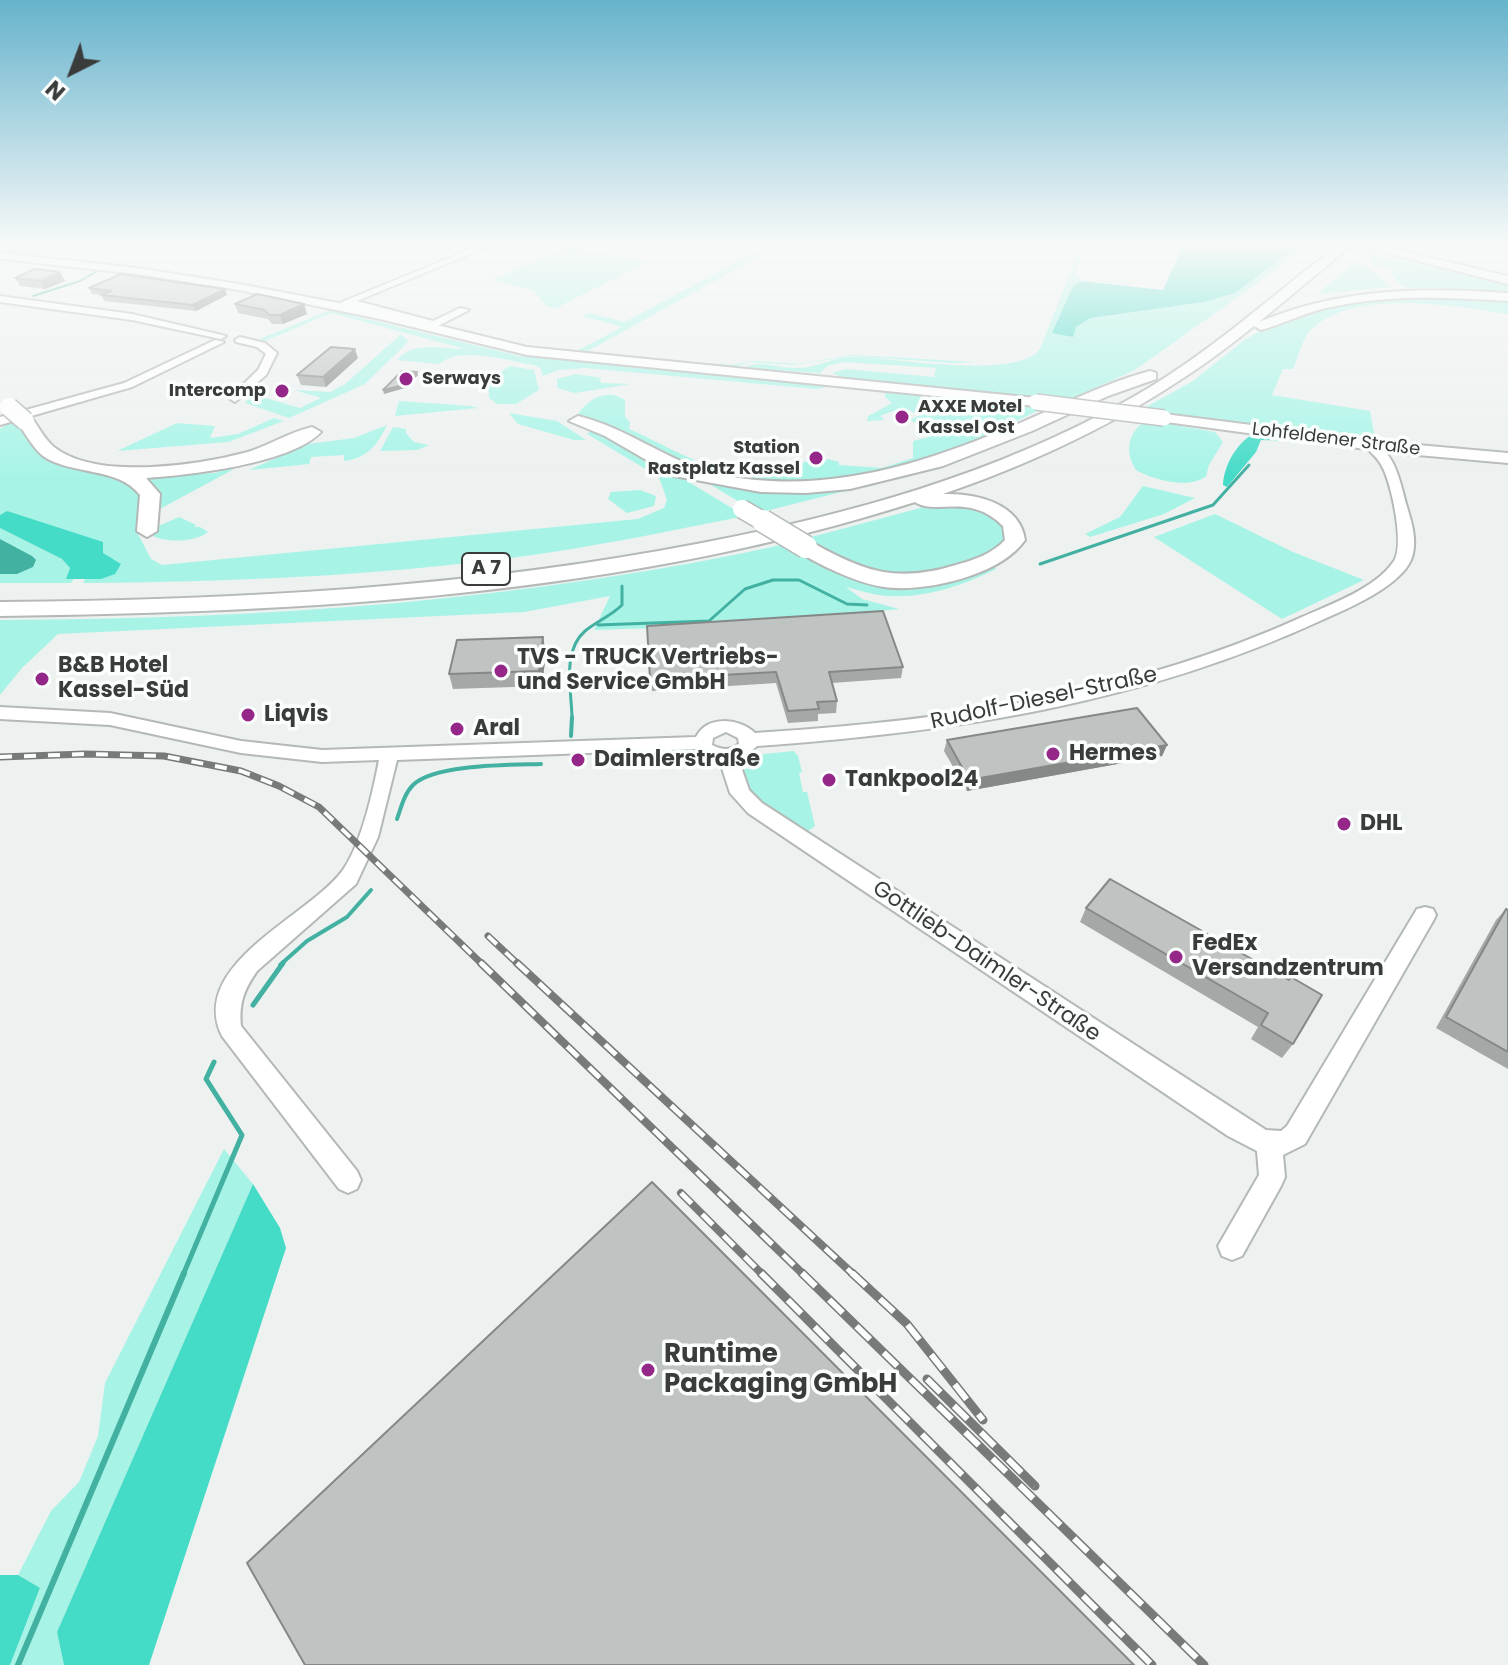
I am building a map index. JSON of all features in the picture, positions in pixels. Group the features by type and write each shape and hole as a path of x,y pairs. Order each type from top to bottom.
{"highway":[{"name":"A 7","path":"0,609 202,607 324,600 583,572 697,552 868,510 1004,464 1088,428 1167,385 1249,323"},
{"path":"1224,343 1266,323"},
{"name":"A 7","path":"0,593 160,592 305,586 517,565 652,544 771,519 929,476 1035,437 1101,405 1156,371 967,450 851,484 802,490 759,488 709,479 667,464"},
{"path":"6,415 56,456 84,466 115,471 178,469 225,462 276,448 312,432"},
{"path":"578,421 611,432 852,573 878,581 905,584 932,580 992,560 1011,546 1016,535 1007,518 989,507 968,501 933,500 868,510"},
{"path":"115,471 139,481 150,494 147,531"}],"main road":[{"name":"Lohfeldener Straße","path":"416,323 527,351 1036,402 1370,445 1392,456 1508,458"}],"street":[{"path":"154,323 220,339 240,340 272,353 264,370 235,398"},
{"path":"6,415 128,385 220,339"},
{"name":"Rudolf-Diesel-Straße","path":"0,713 110,719 281,753 322,756 702,743 706,734 724,726 737,728 749,740 922,725 1027,708 1156,677 1282,633 1365,591 1391,574 1404,559 1407,532 1392,456"},
{"path":"702,743 711,754 728,757 743,751 749,740"},
{"path":"348,1180 230,1029 225,1017 234,986 253,960 349,878 362,849 389,754"},
{"name":"Gottlieb-Daimler-Straße","path":"728,757 740,793 755,808 1237,1128 1269,1144"},
{"path":"1232,1246 1272,1177 1269,1144 1289,1142 1296,1135 1425,915"}],"shaded area":[{"path":"299,323 308,323 265,341 260,339"},
{"path":"367,323 382,323 519,356 837,385 816,389 585,368 559,370 543,376 540,368 534,365 472,355 448,358 439,364 397,360 420,348 465,349"},
{"path":"606,323 639,323 584,353 732,365 754,361 798,364 850,355 976,362 850,356 795,365 750,362 731,368 537,351 459,331 517,344 575,352 622,327"},
{"path":"1050,323 1057,323 1053,333 1083,323 1202,323 1135,370 1064,402 847,379 832,373 846,369 934,377 936,368 844,362 827,366 820,373 743,368 756,364 805,368 852,357 981,366 1027,359 1040,349"},
{"path":"1057,323 1083,323 1076,327 1073,337 1052,333"},
{"path":"1273,323 1321,323 1308,334 1293,369 1283,369 1272,395 1370,411 1374,434 1370,439 1137,412 1193,381 1243,341"},
{"path":"401,334 408,341 406,344 365,384 289,418 245,403 252,394 300,408 321,398 294,390 330,392 345,384"},
{"path":"509,366 534,370 539,390 516,404 497,404 489,398 488,382"},
{"path":"576,374 602,378 599,380 602,383 631,384 575,393 557,388 557,379"},
{"path":"885,389 1028,404 1040,410 995,431 995,435 914,463 830,485 723,480 578,414 587,403 599,396 618,396 625,400 629,429 698,462 735,474 769,476 808,461 820,465 828,459 839,462 839,465 882,468 913,458 913,441 932,436 930,434 946,426 935,421 922,426 910,420 920,415 909,410 902,413 896,410 880,416 885,420 867,421 868,416 892,403 885,397"},
{"path":"399,401 471,406 478,408 395,416"},
{"path":"509,413 557,421 586,440 574,440 518,424"},
{"path":"274,418 284,421 228,442 117,451 177,423 215,426 210,438 238,434"},
{"path":"14,420 29,440 123,479 139,494 137,532 151,559 162,565 638,519 664,508 667,500 659,477 587,434 591,431 609,434 745,516 575,548 464,564 301,577 83,583 85,579 101,579 7,511 0,515 0,429"},
{"path":"1147,420 1215,432 1223,442 1206,476 1181,483 1136,470 1130,456 1130,442 1136,430"},
{"path":"387,425 371,449 359,457 344,461 344,455 311,457 309,464 249,470 308,444 354,438"},
{"path":"393,427 406,429 414,442 429,445 417,450 380,451"},
{"path":"1251,435 1295,441 1261,440 1256,452 1227,487 1223,485 1231,457"},
{"path":"228,467 234,469 158,510 157,489 149,480 155,476 216,473"},
{"path":"711,485 759,491 857,488 758,513"},
{"path":"1143,486 1195,498 1164,514 1090,537 1085,534 1120,517"},
{"path":"640,490 656,496 654,506 627,513 608,499 611,492"},
{"path":"939,503 967,506 991,516 1006,527 1006,542 987,556 935,573 875,576 804,539"},
{"path":"7,511 103,542 103,553 121,564 115,574 101,579 66,579 70,568 62,559 0,528 0,515"},
{"path":"1215,514 1293,552 1364,580 1282,619 1154,537"},
{"path":"179,517 208,532 181,540 153,536 154,528"},
{"path":"0,528 62,559 70,568 67,578 74,579 71,583 0,583"},
{"path":"0,539 32,556 36,560 33,567 17,574 0,574"},
{"path":"790,543 868,583 995,563 996,569 958,585 917,595 884,596 846,587 862,599 899,609 741,625 594,630 610,596 524,612 58,634 22,668 0,695 0,620 199,616 397,603 594,579"},
{"path":"794,751 798,756 803,792 807,792 815,826 806,833 766,809 752,793 741,770 751,768 764,754"},
{"path":"224,1149 253,1184 57,1632 64,1665 10,1665 40,1589 18,1575 51,1511 79,1482 98,1436 105,1383"},
{"path":"253,1184 280,1228 286,1248 149,1665 64,1665 57,1632"},
{"path":"0,1575 18,1575 40,1588 10,1665 0,1665"}],"building":[{"path":"331,347 355,349 323,377 297,375"},
{"path":"402,371 417,372 404,385 383,390"},
{"path":"883,611 903,667 829,672 837,701 817,702 819,709 788,711 776,672 650,679 647,626"},
{"path":"543,637 539,671 449,674 457,640"},
{"name":"Hermes","path":"1137,708 1167,745 969,780 947,740"},
{"path":"1110,879 1289,980 1291,977 1322,995 1293,1044 1261,1025 1268,1013 1086,908"},
{"path":"1508,910 1508,1052 1446,1017"},
{"name":"Runtime Packaging GmbH","path":"652,1182 1134,1665 305,1665 247,1563"}],"waterway":[{"path":"1040,564 1213,505 1249,465"},
{"path":"598,625 709,621 745,589 773,580 799,580 847,604 867,605"},
{"path":"572,718 570,661 573,650 585,631 622,605 622,586"},
{"path":"571,736 572,718"},
{"path":"397,819 407,793 423,778 455,769 541,764"},
{"path":"280,965 307,941 347,917 371,890"},
{"path":"253,1005 283,963"},
{"path":"183,1275 242,1135 206,1079 214,1062"},
{"path":"18,1665 184,1273"}],"railway":[{"path":"0,757 85,754 164,756 241,771 279,786 319,807 483,965"},
{"path":"488,936 519,965"},
{"path":"481,963 804,1275"},
{"path":"517,963 854,1275"},
{"path":"681,1193 761,1273"},
{"path":"761,1273 1152,1665"},
{"path":"802,1273 1204,1665"},
{"path":"852,1273 907,1324 983,1420"},
{"path":"927,1379 1035,1486"}],"place":[{"name":"Serways","path":"406,379"},
{"name":"Intercomp","path":"282,391"},
{"name":"AXXE Motel Kassel Ost","path":"902,417"},
{"name":"Station Rastplatz Kassel","path":"816,458"},
{"name":"TVS - TRUCK Vertriebs- und Service GmbH","path":"501,671"},
{"name":"B&B Hotel Kassel-Süd","path":"42,679"},
{"name":"Liqvis","path":"248,715"},
{"name":"Aral","path":"457,729"},
{"name":"Hermes","path":"1053,754"},
{"name":"Daimlerstraße","path":"578,760"},
{"name":"Tankpool24","path":"829,780"},
{"name":"DHL","path":"1344,824"},
{"name":"FedEx Versandzentrum","path":"1176,957"},
{"name":"Runtime Packaging GmbH","path":"648,1370"}]}
